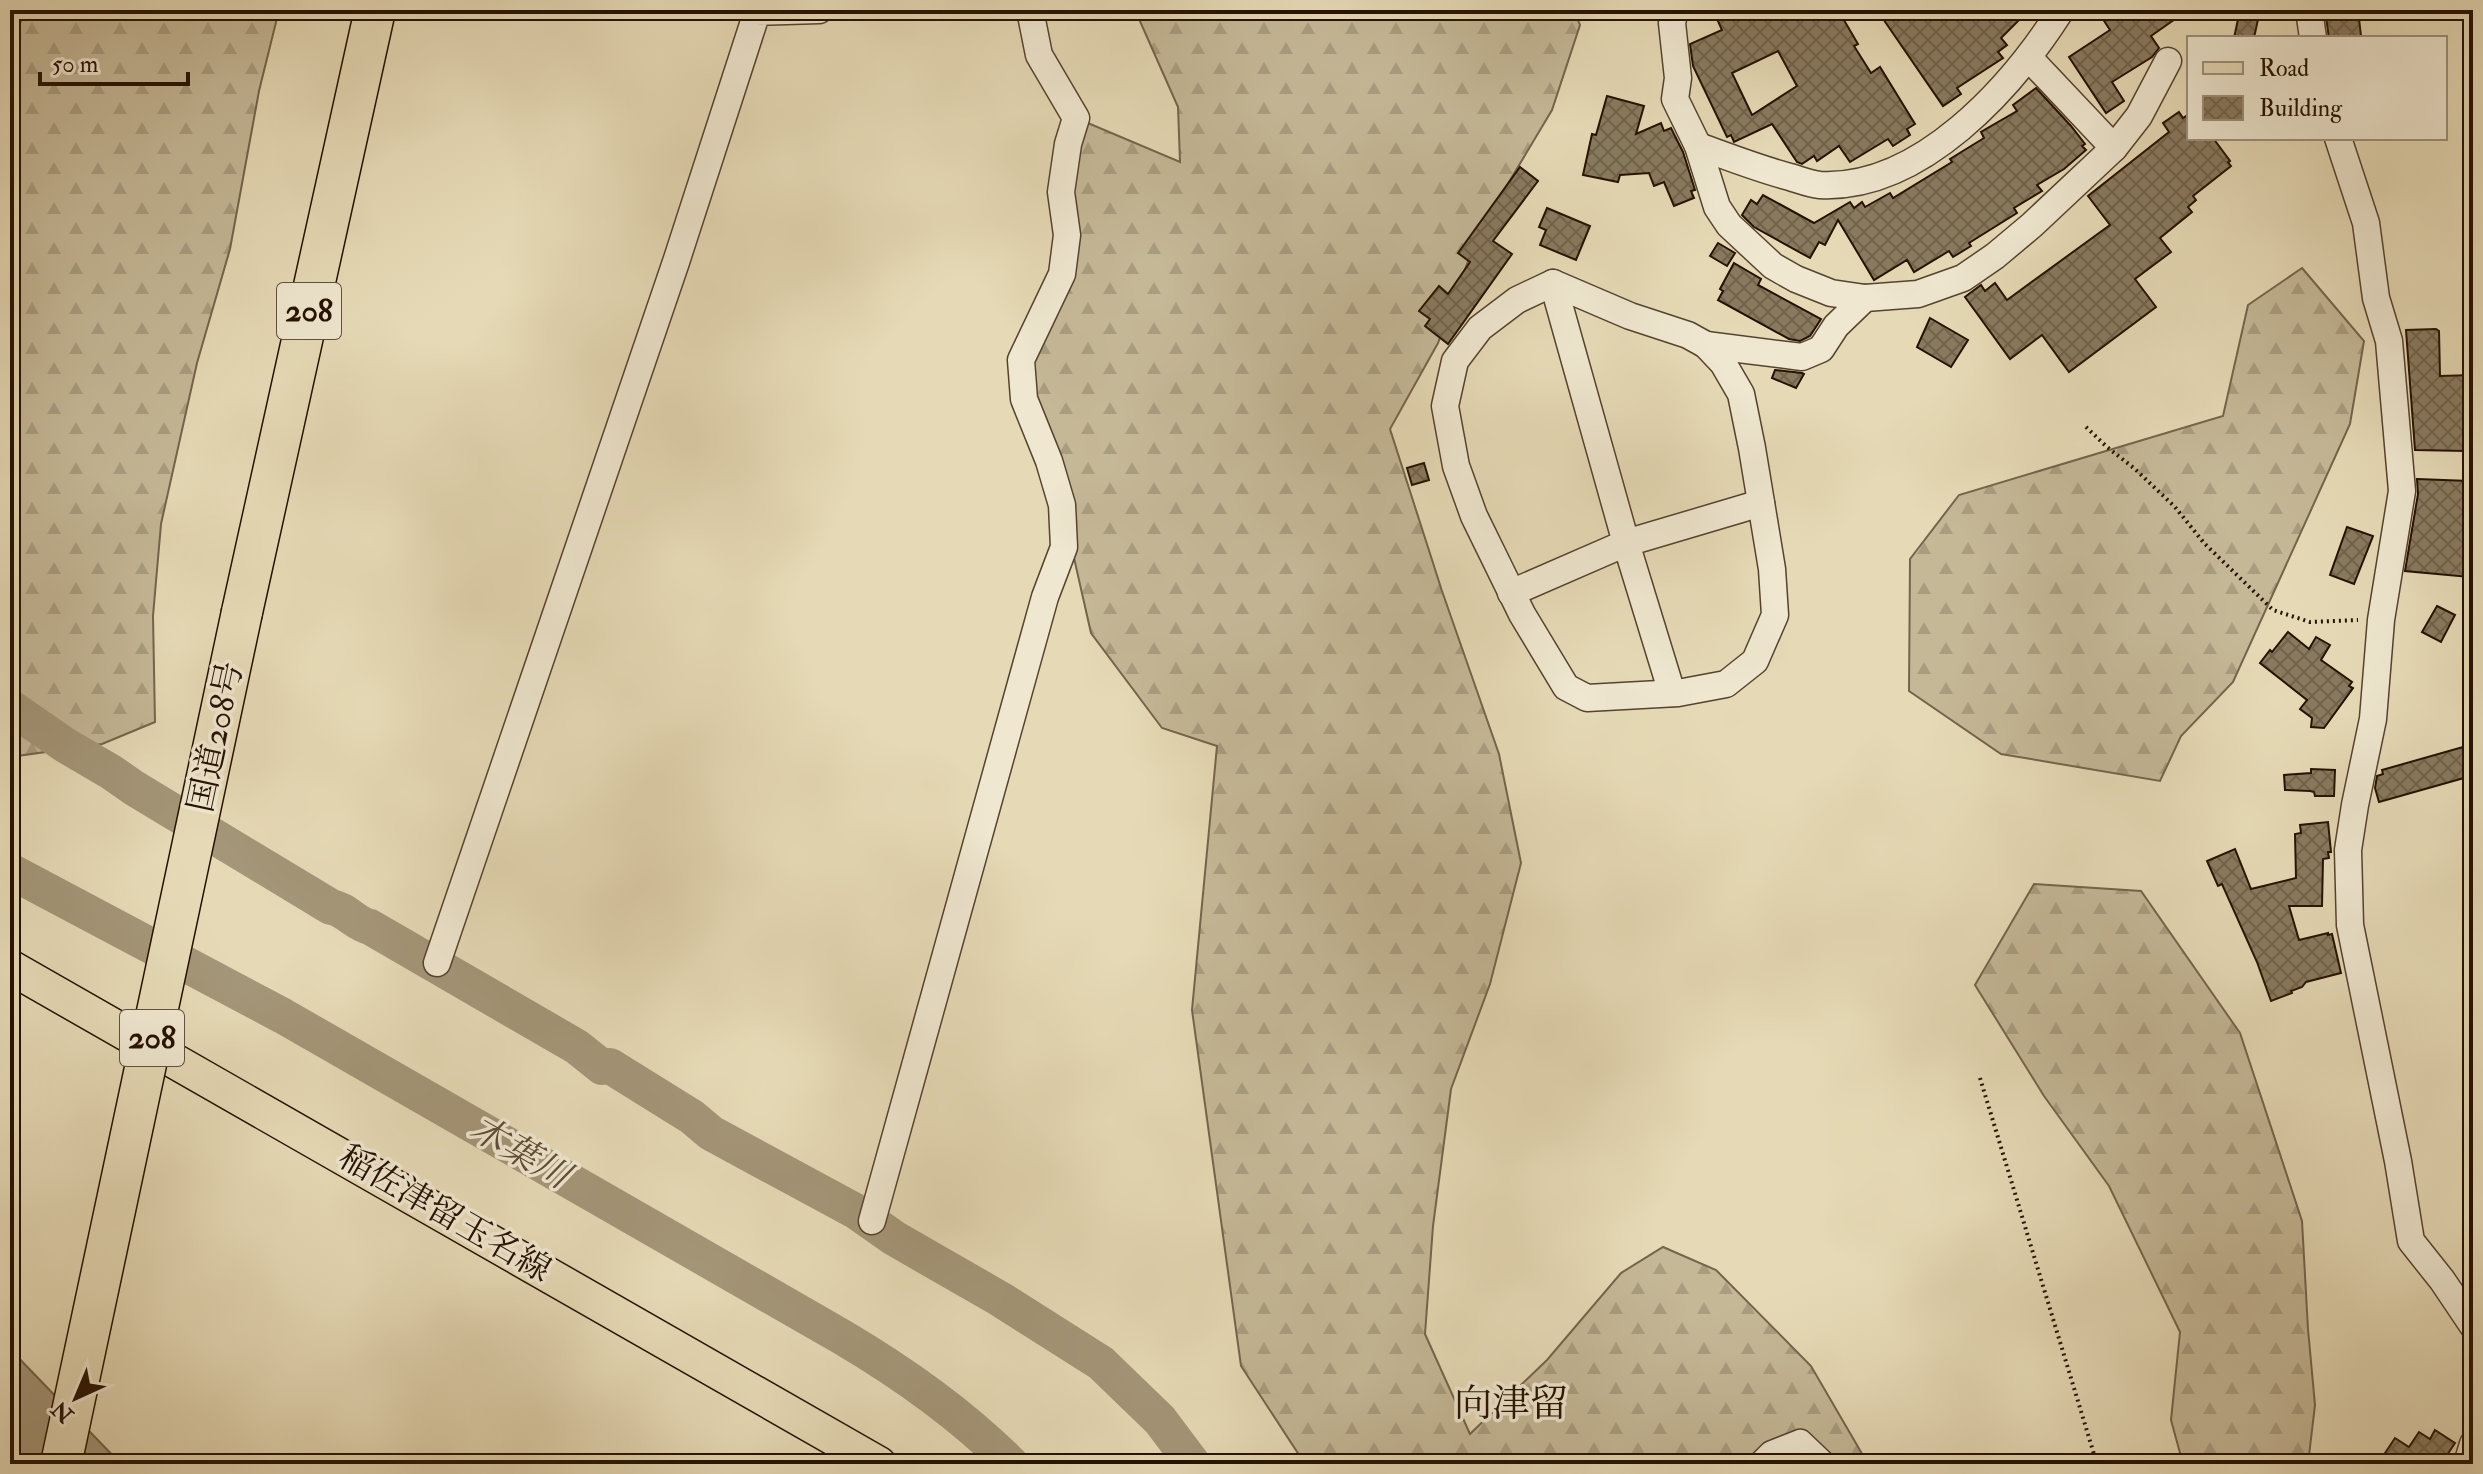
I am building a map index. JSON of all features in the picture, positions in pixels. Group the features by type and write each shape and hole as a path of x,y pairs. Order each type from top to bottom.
{"highway":[{"name":"国道208号","path":"61,1464 242,612 375,10"}],"main road":[{"name":"稲佐津留玉名線","path":"10,967 879,1464"}],"street":[{"path":"437,963 671,277 757,12 819,10"},
{"path":"872,1221 1045,597 1064,547 1062,505 1049,461 1024,399 1021,360 1062,274 1067,235 1061,192 1068,144 1076,118 1039,55 1030,10"},
{"path":"1698,146 1767,171 1818,185 1860,182 1891,172 1940,144 1974,115 2029,58 2061,10"},
{"path":"2309,10 2313,36"},
{"path":"1679,14 1675,99 1698,146 1717,207 1729,225 1773,266 1831,293 1865,298 1918,294 1963,278 2032,225 2114,148 2139,116 2168,61"},
{"path":"2029,58 2114,148"},
{"path":"2339,140 2366,223 2376,298 2389,341 2402,491 2381,620 2373,719 2348,850 2350,925 2411,1241 2473,1326"},
{"path":"1553,283 1672,693"},
{"path":"1553,283 1630,316 1688,335 1706,345 1723,363 1741,394 1772,569 1775,615 1755,661 1726,684 1672,693 1587,698 1566,687 1511,593 1474,516 1456,466 1445,406 1455,361 1480,328 1517,300 1553,283"},
{"path":"1706,345 1802,357 1821,349 1836,326 1865,298"},
{"path":"1511,593 1626,543 1761,503"},
{"path":"1762,1464 1772,1454 1800,1443 1822,1464"},
{"path":"2467,1464 2473,1444"}],"path":[{"path":"2086,427 2165,497 2204,543 2273,610 2310,622 2381,620"},
{"path":"1980,1078 2097,1464"}],"green space":[{"path":"27,10 279,10 259,91 230,249 197,363 161,524 153,616 155,722 102,744 10,757 10,41"},
{"path":"1135,10 1574,10 1580,25 1552,110 1478,234 1438,343 1390,429 1499,754 1521,863 1490,984 1451,1089 1433,1226 1425,1334 1470,1434 1547,1360 1621,1273 1663,1247 1716,1270 1811,1366 1868,1464 1305,1464 1241,1366 1192,1010 1217,746 1162,728 1091,633 1062,505 1021,360 1062,274 1076,118 1180,162 1178,107"},
{"path":"2302,268 2364,341 2350,424 2233,682 2181,736 2160,781 2001,754 1909,691 1910,559 1959,495 2223,416 2248,305"},
{"path":"2034,884 2141,891 2240,1033 2302,1221 2315,1405 2308,1464 2183,1464 2171,1420 2180,1332 2109,1186 2044,1096 1975,985"}],"shaded area":[{"path":"10,1349 121,1464 10,1464"}],"building":[{"path":"1713,10 1838,10 1858,44 1854,46 1871,73 1880,67 1915,124 1907,129 1910,135 1893,146 1888,139 1850,162 1839,146 1817,161 1814,156 1802,164 1797,162 1772,124 1734,142 1731,135 1727,137 1693,66 1690,44 1722,30","holes":["1778,51 1797,86 1752,115 1732,73"]},
{"path":"1877,10 2013,10 2021,18 2001,38 2007,45 1998,52 2003,58 1957,88 1961,94 1943,106"},
{"path":"2097,10 2188,10 2151,36 2159,48 2152,57 2112,82 2124,101 2106,113 2069,57 2110,30"},
{"path":"2240,10 2260,10 2254,36 2234,36"},
{"path":"2325,10 2358,10 2361,36 2329,36"},
{"path":"2036,88 2071,126 2086,150 2064,169 2037,185 2042,191 2014,208 2017,213 1969,243 1971,246 1953,257 1949,251 1914,272 1907,260 1874,280 1838,220 1825,245 1819,242 1810,258 1754,227 1742,215 1751,200 1757,204 1763,195 1814,223 1850,202 1854,208 1862,202 1865,207 1890,193 1893,198 1952,162 1950,159 1984,138 1981,132 2017,111 2013,105"},
{"path":"1607,96 1644,106 1636,134 1661,123 1664,131 1671,128 1683,152 1695,190 1691,191 1694,198 1674,206 1664,182 1654,186 1649,173 1620,175 1618,182 1583,175 1592,134 1596,135"},
{"path":"2179,112 2183,118 2187,115 2187,140 2214,140 2231,166 2193,196 2196,200 2188,207 2192,212 2160,238 2171,252 2135,279 2156,307 2069,372 2042,335 2010,359 1965,297 1981,285 1985,291 1995,283 2007,300 2110,225 2088,196 2169,132 2163,123"},
{"path":"1520,167 1538,181 1493,241 1512,254 1448,344 1425,326 1430,319 1419,311 1439,286 1448,294 1470,262 1458,253"},
{"path":"1547,208 1590,226 1576,260 1540,245 1546,230 1539,227"},
{"path":"1718,243 1735,253 1727,266 1710,256"},
{"path":"1734,263 1761,279 1758,285 1821,319 1810,336 1800,341 1789,339 1718,300 1723,291 1720,289"},
{"path":"1930,318 1968,340 1951,367 1917,347"},
{"path":"2406,330 2439,331 2440,376 2473,375 2473,425 2465,425 2465,451 2415,450"},
{"path":"1775,370 1804,374 1796,388 1772,378"},
{"path":"1424,463 1429,480 1412,485 1407,468"},
{"path":"2417,479 2469,481 2469,577 2405,571 2418,494"},
{"path":"2347,527 2373,536 2354,584 2330,575"},
{"path":"2437,606 2455,615 2441,642 2422,632"},
{"path":"2288,632 2309,649 2316,637 2330,645 2321,660 2352,682 2349,686 2353,688 2324,728 2311,727 2312,718 2300,709 2307,700 2260,663"},
{"path":"2463,747 2471,776 2379,802 2375,788 2377,776 2383,774 2382,770"},
{"path":"2311,769 2335,770 2334,796 2285,790 2284,775 2311,773"},
{"path":"2328,822 2331,852 2328,852 2329,858 2323,859 2322,906 2289,906 2299,940 2332,934 2341,973 2306,982 2292,993 2271,1001 2222,884 2218,886 2207,861 2235,849 2251,889 2296,878 2295,834 2301,833 2300,825"},
{"path":"2435,1430 2455,1443 2441,1464 2381,1464 2395,1438 2409,1447 2419,1432 2430,1439"}],"waterway":[{"path":"10,707 134,788 331,907 577,1047 602,1067 610,1066 692,1117 711,1133 857,1212 894,1238 1000,1299 1101,1363 1160,1420 1193,1464"},
{"name":"木葉川","path":"10,871 283,1016 842,1337 930,1395 1011,1464"}],"district":[{"name":"向津留","path":"1511,1404"}]}
